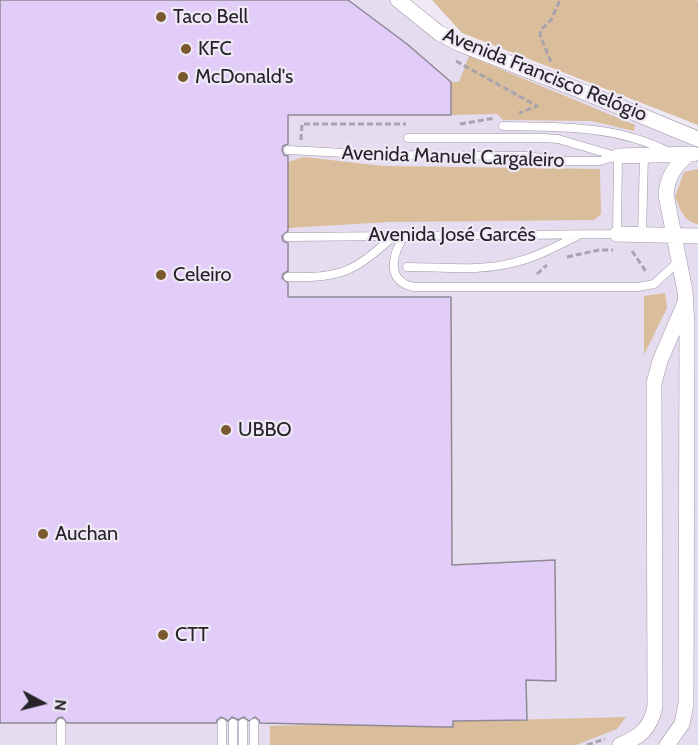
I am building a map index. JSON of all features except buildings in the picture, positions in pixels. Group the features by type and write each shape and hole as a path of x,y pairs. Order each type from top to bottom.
{"street":[{"name":"Avenida Francisco Relógio","path":"398,0 439,33 460,44 698,139"},
{"path":"618,156 693,154"},
{"path":"667,745 682,724 686,704 686,303 666,195 667,185 678,162 693,154"},
{"path":"617,234 698,236"},
{"path":"620,745 641,734 648,726 655,706 654,383 660,361 686,303"}],"lane":[{"path":"503,126 577,127 604,130 655,144 673,154"},
{"path":"408,138 558,139 618,156 617,234"},
{"name":"Avenida Manuel Cargaleiro","path":"288,150 383,155 528,156 562,161 600,161 618,156"},
{"path":"642,234 644,156"},
{"name":"Avenida José Garcês","path":"288,237 617,234"},
{"path":"288,277 320,278 348,271 367,260 395,235"},
{"path":"405,235 397,247 394,270 404,285 414,287 639,287 654,284 679,261"},
{"path":"407,267 496,266 517,262 580,235"},
{"path":"61,723 61,745"},
{"path":"222,723 222,745"},
{"path":"233,723 233,745"},
{"path":"243,723 243,745"},
{"path":"254,723 254,745"}],"path":[{"path":"546,77 551,59 540,35 541,30 551,20 560,0"},
{"path":"460,44 454,60 537,106 511,114"},
{"path":"459,124 504,116"},
{"path":"301,151 302,124 414,124"},
{"path":"562,258 599,250 633,251 654,284"},
{"path":"528,276 538,274 552,260"}],"shaded area":[{"path":"0,0 398,0 439,33 698,139 698,745 0,745"},
{"path":"432,0 696,0 698,1 698,125 462,33"},
{"path":"469,56 635,125 634,131 592,121 503,120 497,114 451,115 451,82 459,82"},
{"path":"304,157 383,166 600,169 601,214 594,220 388,222 288,228 288,162"},
{"path":"698,169 698,224 686,218 675,197 684,172"},
{"path":"665,293 667,308 644,355 644,296"},
{"path":"626,717 617,729 576,745 270,745 270,726"}],"place":[{"name":"Taco Bell","path":"161,17"},
{"name":"KFC","path":"186,49"},
{"name":"McDonald's","path":"183,77"},
{"name":"Celeiro","path":"161,275"},
{"name":"UBBO","path":"226,430"},
{"name":"Auchan","path":"43,534"},
{"name":"CTT","path":"163,635"}]}
